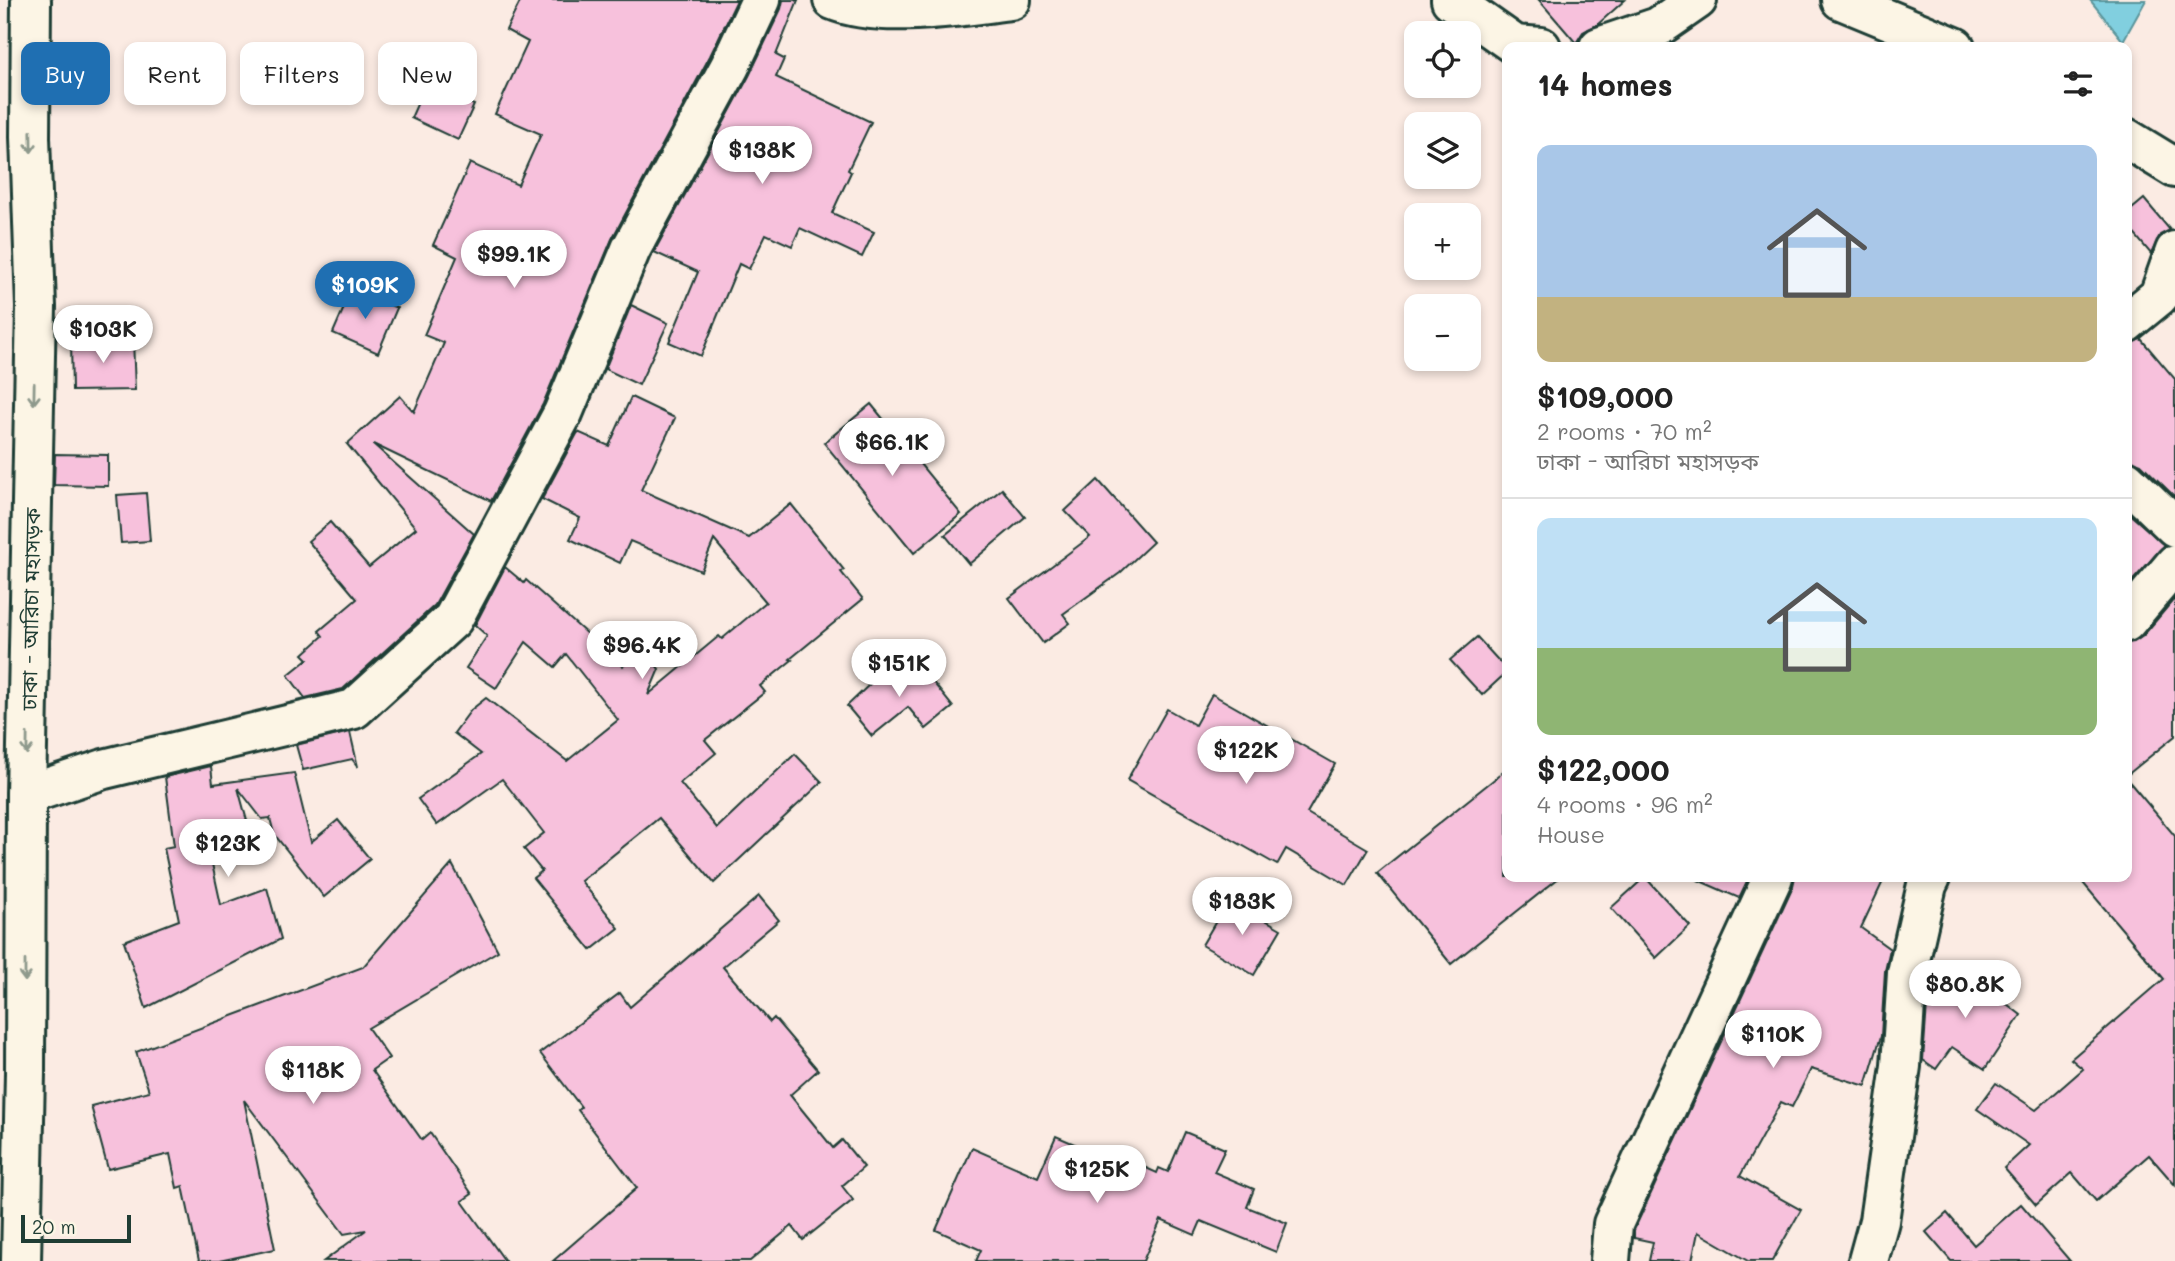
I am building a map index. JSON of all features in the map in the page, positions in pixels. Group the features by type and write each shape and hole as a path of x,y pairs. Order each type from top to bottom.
{"main road":[{"name":"ঢাকা - আরিচা মহাসড়ক","path":"20,1261 36,307 30,137 31,0"},
{"path":"26,795 104,769 354,709 453,619 562,413 631,249 730,66 761,0"},
{"path":"833,0 846,6 912,11 1011,0"},
{"path":"1451,0 1511,42"},
{"path":"1614,42 1658,27 1697,0"},
{"path":"1841,0 1943,42"},
{"path":"2132,142 2175,169"},
{"path":"2132,318 2159,296 2175,251"},
{"path":"2132,486 2175,527"},
{"path":"2132,615 2175,564"},
{"path":"1610,1261 1613,1224 1771,882"},
{"path":"1868,1261 1879,1221 1901,1066 1908,973 1929,882"}],"water":[{"path":"2090,0 2146,0 2123,41"}],"building":[{"path":"521,0 737,0 612,239 543,404 491,501 373,444 474,534 435,605 343,689 305,698 288,675 308,659 303,654 323,636 319,631 357,599 308,541 330,522 369,567 416,528 347,444 400,396 414,412 444,343 424,335 457,257 433,245 470,163 518,185 541,134 495,114 528,42 506,30"},
{"path":"783,0 798,0 776,55 784,59 776,77 871,122 848,170 851,172 832,213 874,232 862,257 800,228 792,246 766,234 749,269 739,264 701,356 669,342 698,272 654,252 749,76"},
{"path":"1539,0 1625,0 1597,25 1583,32 1575,42"},
{"path":"417,105 474,105 458,140 411,118"},
{"path":"2144,199 2170,230 2160,235 2151,254 2132,231 2132,209"},
{"path":"352,289 397,308 378,353 333,333"},
{"path":"631,305 668,323 639,385 605,369"},
{"path":"133,339 135,390 72,391 71,340"},
{"path":"2141,339 2175,379 2175,497 2141,464 2132,461 2132,342"},
{"path":"631,397 675,418 641,490 749,538 791,504 844,570 841,572 863,599 760,686 765,692 705,740 716,753 680,783 717,828 795,754 822,782 714,883 659,818 581,881 619,928 591,950 533,878 542,871 524,849 544,833 502,779 437,825 418,799 481,754 454,733 471,710 486,698 567,761 618,720 566,654 555,667 526,642 496,688 466,668 487,636 475,625 505,567 524,583 526,580 623,666 644,650 659,669 648,695 719,636 722,639 766,602 714,540 701,571 630,541 620,563 570,539 580,518 542,499 578,432 609,446"},
{"path":"871,404 961,514 914,553 824,443"},
{"path":"55,454 108,455 108,486 54,485"},
{"path":"1098,480 1153,542 1120,573 1063,614 1070,623 1043,643 1009,598 1090,537 1065,511"},
{"path":"1002,489 1025,517 969,564 945,535"},
{"path":"146,493 150,541 121,543 117,495"},
{"path":"2132,516 2165,545 2132,581"},
{"path":"2175,598 2175,736 2132,771 2132,642 2143,636"},
{"path":"1477,637 1502,664 1502,677 1482,695 1450,660"},
{"path":"897,658 909,674 920,666 953,707 926,729 908,707 872,736 847,706"},
{"path":"1212,694 1335,764 1307,813 1368,849 1347,885 1286,849 1277,865 1127,780 1167,709 1195,725"},
{"path":"350,732 358,767 352,759 303,770 296,745"},
{"path":"211,766 213,784 294,773 311,842 338,820 370,859 324,897 274,834 270,818 262,819 238,788 247,821 204,827 221,905 267,888 281,939 146,1008 124,941 179,920 164,848 174,846 165,777"},
{"path":"1502,773 1502,882 1554,882 1451,964 1377,873"},
{"path":"2132,785 2175,836 2175,1185 2149,1155 2096,1201 2072,1173 2036,1205 2004,1168 2029,1145 1977,1109 1996,1083 2036,1110 2083,1069 2071,1059 2164,979 2082,882 2132,882"},
{"path":"452,864 498,951 368,1028 389,1058 372,1070 422,1140 430,1133 472,1194 462,1201 505,1261 324,1261 366,1230 344,1234 244,1100 275,1249 219,1261 199,1261 183,1186 177,1188 170,1154 108,1169 91,1106 149,1091 136,1052 363,967"},
{"path":"1640,882 1650,882 1690,926 1656,958 1611,908"},
{"path":"1702,882 1747,882 1739,898"},
{"path":"1794,882 1883,882 1861,928 1890,949 1885,971 1881,1036 1866,1086 1811,1069 1792,1107 1781,1102 1740,1176 1801,1210 1772,1261 1748,1261 1698,1232 1692,1261 1649,1261 1653,1242 1634,1238 1634,1230"},
{"path":"759,896 779,920 723,967 770,1022 774,1018 818,1070 790,1095 833,1148 842,1140 864,1167 842,1186 853,1200 803,1240 792,1226 750,1261 553,1261 637,1188 578,1110 581,1107 540,1053 620,993 630,1007"},
{"path":"1229,899 1281,929 1254,975 1202,945"},
{"path":"1958,966 2021,1015 1985,1069 1952,1047 1936,1069 1923,1060 1929,977 1943,987"},
{"path":"1185,1132 1225,1149 1214,1172 1254,1189 1247,1207 1287,1223 1276,1252 1201,1221 1195,1235 1161,1220 1143,1261 976,1261 981,1250 936,1230 972,1148 1038,1177 1056,1136 1121,1164 1124,1158 1157,1173 1159,1168 1168,1172"},
{"path":"2021,1204 2070,1261 1951,1261 1926,1232 1947,1213 1974,1245"}]}
